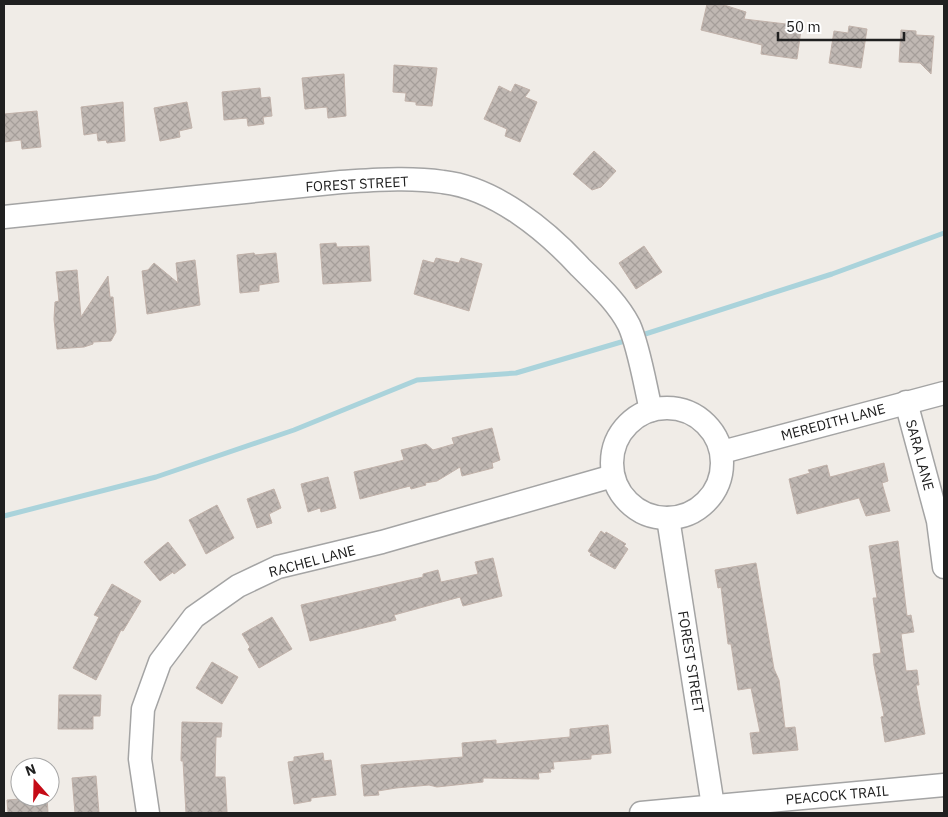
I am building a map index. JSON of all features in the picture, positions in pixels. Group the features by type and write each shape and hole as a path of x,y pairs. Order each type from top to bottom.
{"street":[{"name":"FOREST STREET","path":"4,217 340,182 393,179 445,182 486,194 519,213 565,251 619,308 630,327 651,410"},
{"name":"MEREDITH LANE","path":"722,452 944,393"},
{"name":"SARA LANE","path":"906,402 938,520 944,566"},
{"path":"669,407 688,411 704,421 715,435 722,452 722,471 716,490 703,504 687,514 668,518 653,516 640,511 628,502 619,490 613,476 612,459 615,443 624,428 636,417 651,410 669,407"},
{"name":"RACHEL LANE","path":"148,813 140,759 143,709 160,662 194,617 238,586 278,567 382,542 613,476"},
{"name":"FOREST STREET","path":"668,518 714,806"},
{"name":"PEACOCK TRAIL","path":"641,813 944,785"}],"building":[{"path":"707,4 721,4 746,12 744,19 786,24 787,20 802,22 797,59 761,54 762,45 701,30"},
{"path":"849,26 867,29 861,68 829,63 834,31 848,33"},
{"path":"901,30 916,31 916,35 934,36 931,74 920,63 899,62"},
{"path":"394,65 437,68 432,106 416,105 416,102 405,101 406,93 393,92"},
{"path":"344,74 346,116 328,118 327,107 305,109 302,78"},
{"path":"515,84 530,90 525,97 537,102 520,142 505,136 507,129 484,119 499,86 511,92"},
{"path":"260,88 261,98 270,97 272,116 263,117 264,124 248,126 247,118 224,120 222,92"},
{"path":"123,102 125,141 107,143 106,140 98,141 97,133 84,135 81,107"},
{"path":"187,102 192,128 179,131 180,137 160,141 154,108"},
{"path":"37,111 41,147 22,149 21,140 4,142 4,114"},
{"path":"594,151 616,171 601,187 592,190 573,174"},
{"path":"336,243 337,247 369,246 371,281 323,284 320,244"},
{"path":"644,246 662,272 636,289 619,263"},
{"path":"254,253 255,255 276,253 279,282 259,285 259,291 240,293 237,255"},
{"path":"436,258 459,263 461,258 482,264 469,311 414,294 423,260 434,263"},
{"path":"195,260 200,305 147,314 142,271 148,270 154,263 178,283 176,263"},
{"path":"77,270 81,317 108,276 110,297 113,297 116,332 111,341 93,342 93,344 84,347 57,349 54,319 55,302 59,301 56,272"},
{"path":"492,428 500,460 492,463 493,468 462,476 460,467 437,481 425,483 426,485 411,489 410,486 360,499 354,472 404,460 401,450 426,444 433,450 454,444 452,438"},
{"path":"884,463 888,481 882,483 890,511 866,516 859,498 797,514 789,479 810,473 808,470 827,465 830,477"},
{"path":"328,477 336,508 321,512 320,508 308,512 301,484"},
{"path":"274,489 281,508 269,514 272,523 257,528 247,499"},
{"path":"217,505 234,538 206,554 189,520"},
{"path":"601,531 626,544 624,546 628,549 615,569 590,555 592,554 588,551"},
{"path":"898,541 907,616 911,615 914,632 901,634 906,671 917,670 919,685 916,685 925,734 885,742 881,717 884,716 873,654 881,653 873,598 877,598 869,546"},
{"path":"168,542 186,565 160,581 144,562"},
{"path":"493,558 502,596 463,606 460,597 394,615 396,620 310,641 301,605 423,577 423,574 438,570 441,582 478,574 475,562"},
{"path":"756,563 774,669 779,680 785,728 795,727 798,750 753,754 750,733 760,732 751,688 738,690 731,644 728,644 721,587 718,588 715,570"},
{"path":"112,584 141,601 123,631 121,630 96,680 73,668 99,617 94,615"},
{"path":"272,617 292,649 259,668 242,634"},
{"path":"212,662 238,677 222,704 196,688"},
{"path":"59,695 101,695 100,716 93,716 93,729 58,729"},
{"path":"182,722 222,723 221,737 216,737 215,777 225,777 227,812 186,813 183,761 181,761"},
{"path":"608,725 611,753 591,755 591,759 553,762 554,769 550,769 551,772 538,773 539,779 483,778 483,782 437,787 429,785 396,788 378,791 379,795 364,796 361,765 463,757 462,743 496,740 496,744 570,737 570,729"},
{"path":"323,753 324,761 331,760 336,795 311,798 311,801 294,804 288,762 294,761 294,757"},
{"path":"96,776 99,813 75,813 72,778"},
{"path":"7,800 10,800 10,807 48,807 48,813 8,813"}],"waterway":[{"path":"639,336 832,274 944,233"},
{"path":"4,516 156,477 294,430 417,380 516,373 628,340"}]}
